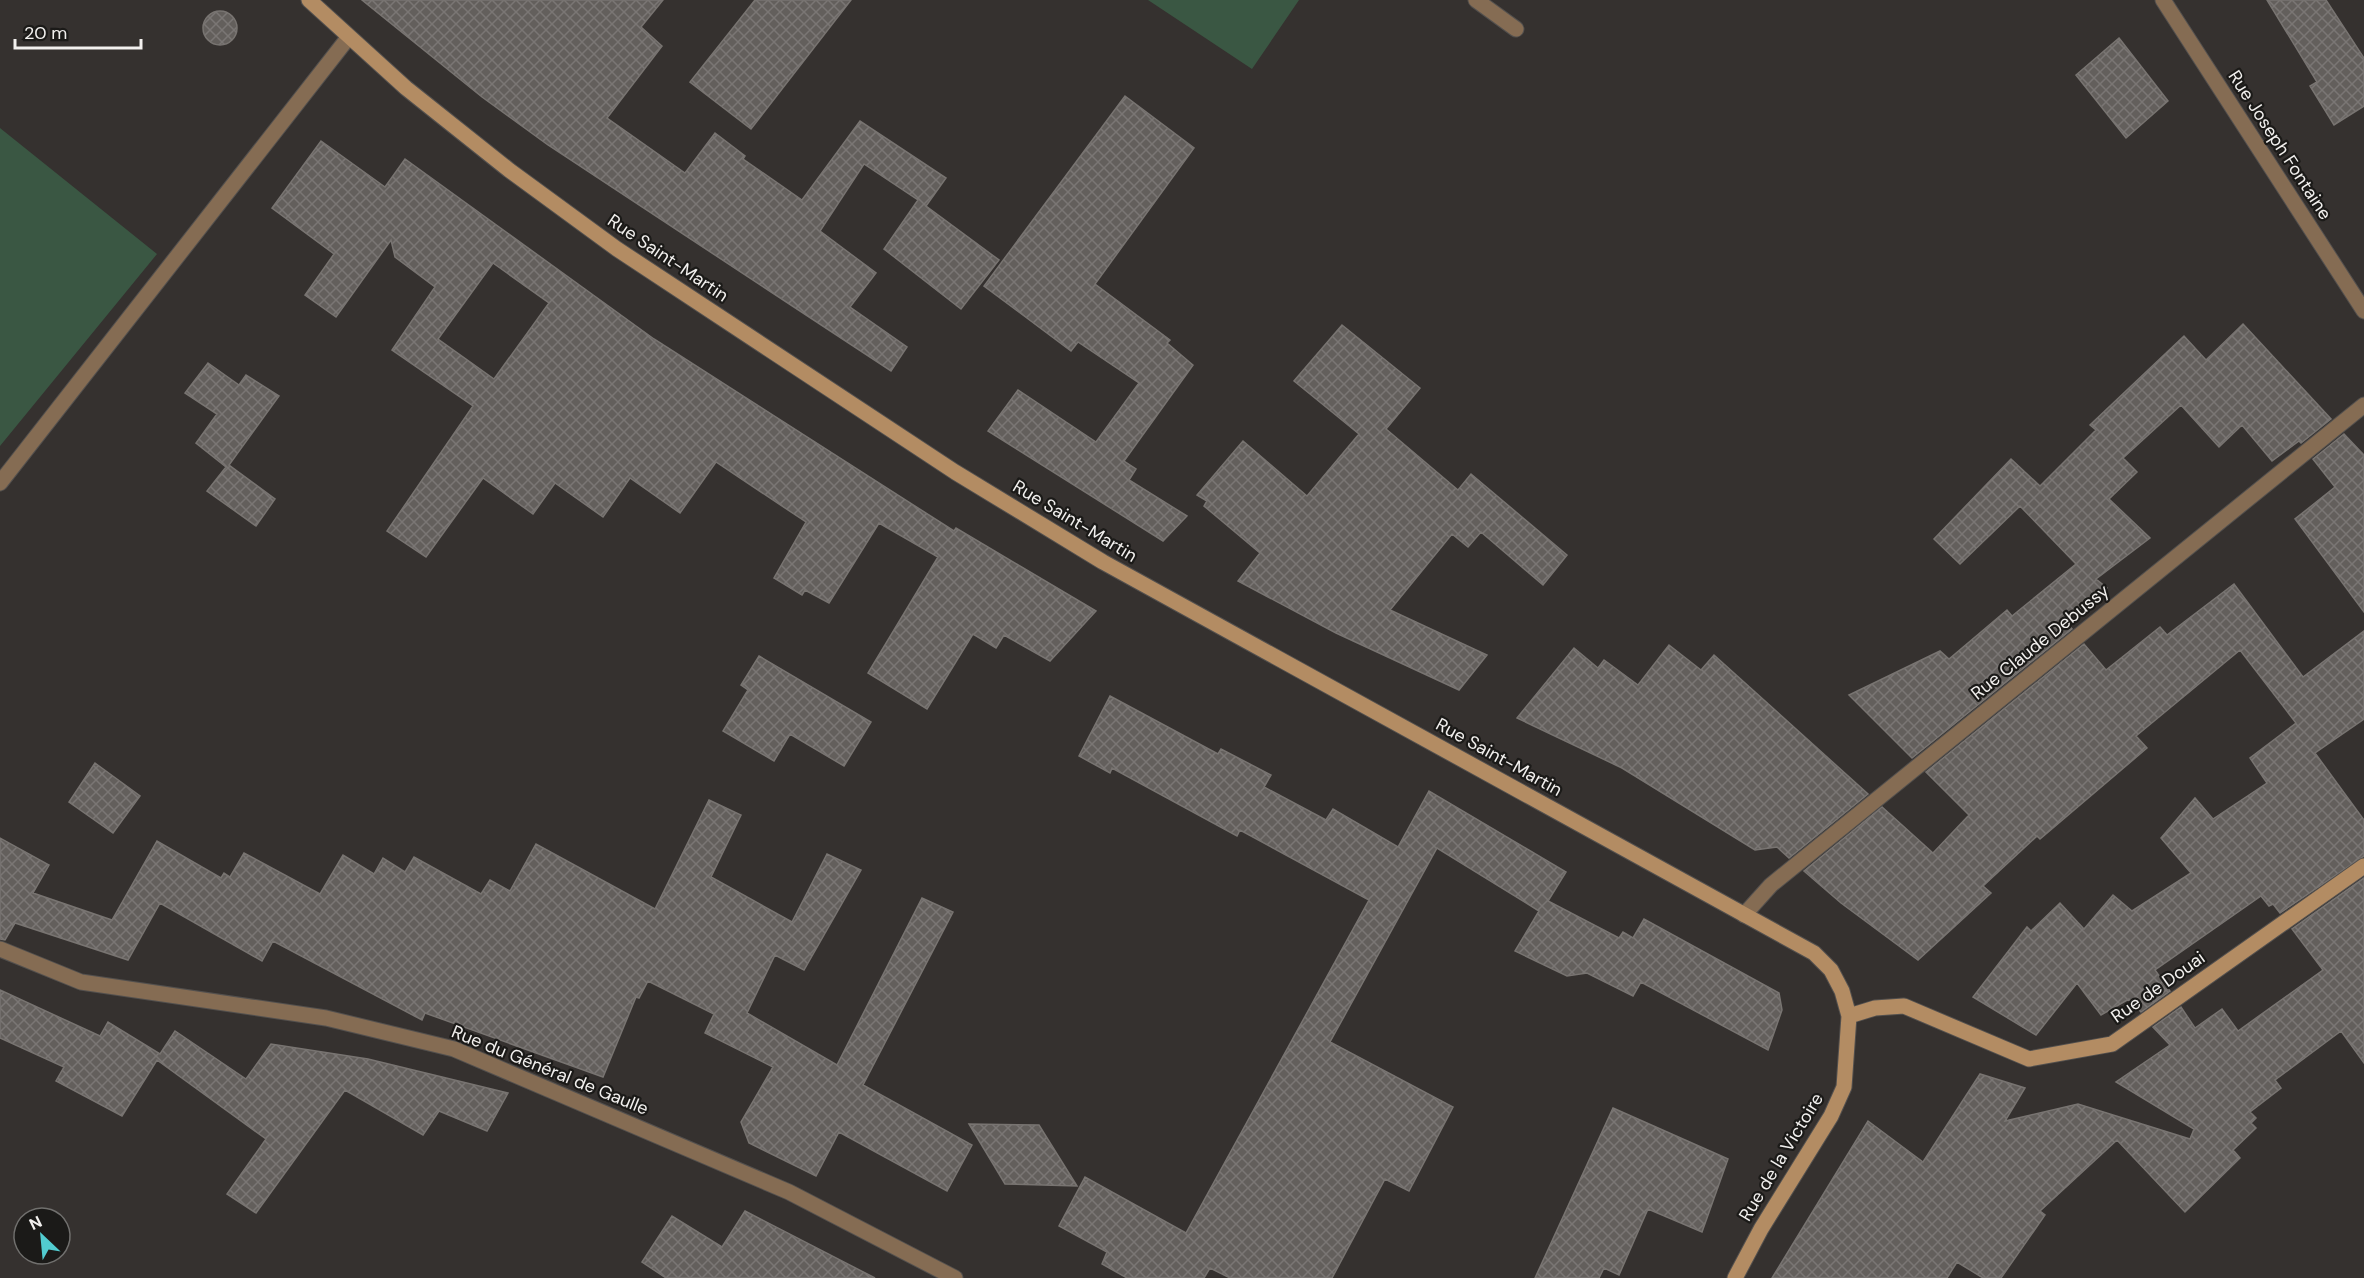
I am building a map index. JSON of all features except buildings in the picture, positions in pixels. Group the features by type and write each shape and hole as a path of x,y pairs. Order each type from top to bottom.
{"main road":[{"name":"Rue Saint-Martin","path":"309,0 348,38 406,88 509,170 617,249 955,472 1103,562 1814,953 1831,970 1842,991 1849,1016"},
{"name":"Rue de Douai","path":"1849,1016 1875,1008 1904,1006 2029,1059 2112,1044 2364,866"},
{"name":"Rue de la Victoire","path":"1735,1278 1761,1229 1832,1116 1844,1087 1849,1016"}],"street":[{"path":"1476,0 1516,30"},
{"name":"Rue Joseph Fontaine","path":"2163,0 2364,311"},
{"path":"0,483 348,38"},
{"name":"Rue Claude Debussy","path":"1744,915 1771,885 2364,405"},
{"name":"Rue du Général de Gaulle","path":"0,949 81,982 326,1018 454,1049 789,1192 955,1278"}],"green space":[{"path":"1148,0 1299,0 1252,69"},
{"path":"0,128 157,254 0,446"}]}
